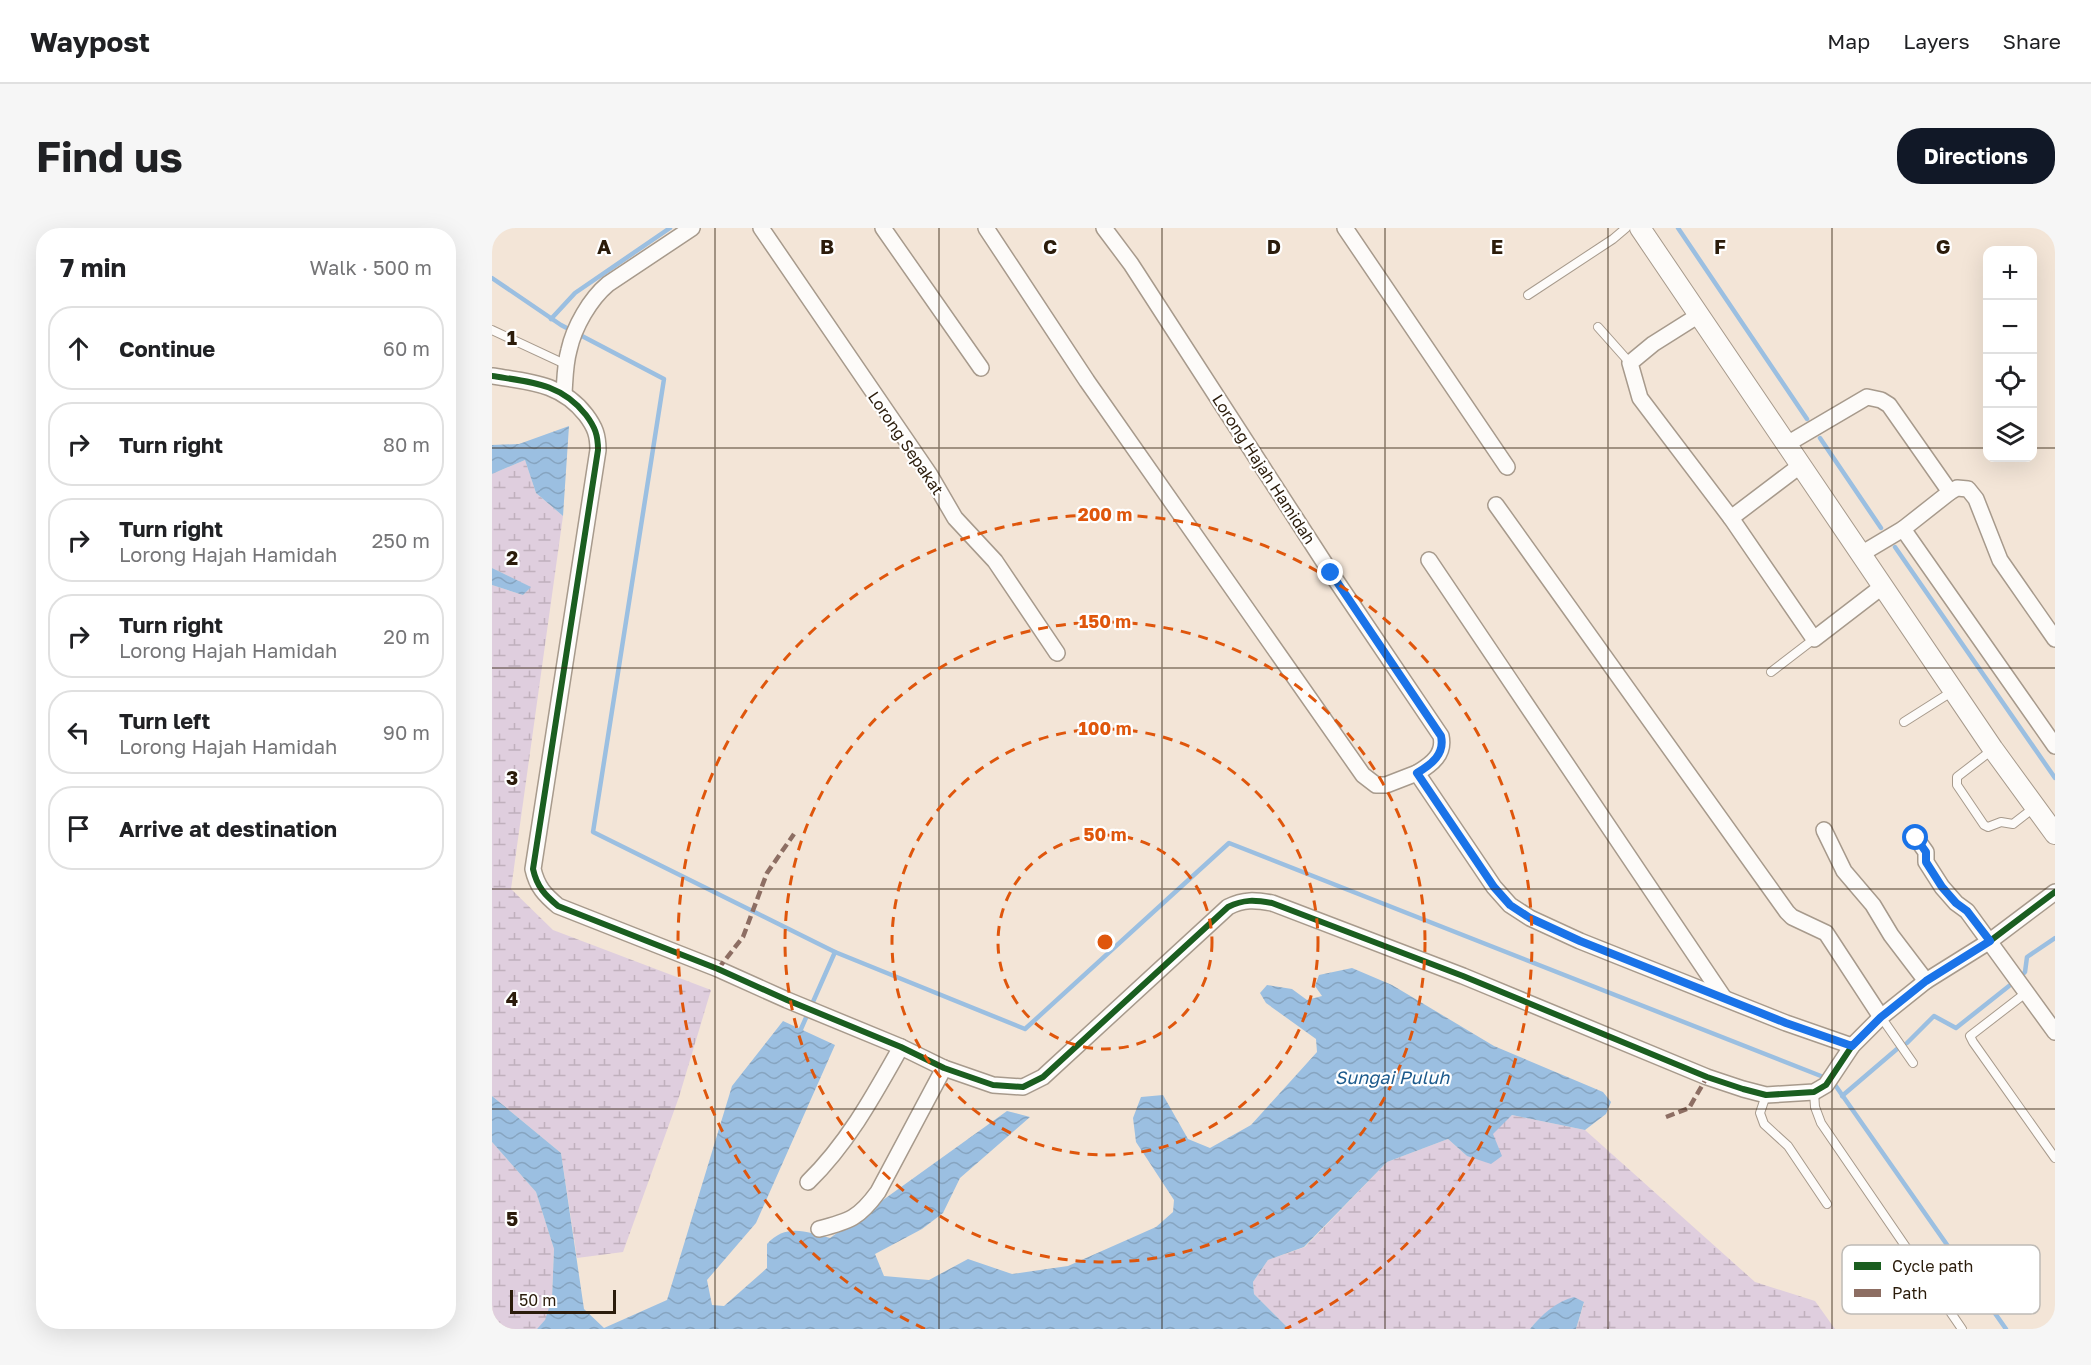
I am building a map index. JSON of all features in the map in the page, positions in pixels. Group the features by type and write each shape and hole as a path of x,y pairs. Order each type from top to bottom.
{"street":[{"path":"564,393 569,348 588,305 596,294 692,228"},
{"name":"Lorong Sepakat","path":"761,228 930,476 955,518 995,561 1057,653"},
{"path":"883,228 981,368"},
{"path":"986,228 1087,381 1363,775 1376,785 1386,785 1417,773 1494,887 1510,905 1530,918 1580,941 1786,1023 1852,1046"},
{"name":"Lorong Hajah Hamidah","path":"1104,228 1131,264 1325,563 1441,736 1443,744 1441,754 1417,773"},
{"path":"1345,228 1507,466"},
{"path":"1640,228 1993,749 2055,834"},
{"path":"1699,315 1653,344 1630,363 1640,398 1731,518 1814,639 1883,586"},
{"path":"492,376 540,384 564,393 578,405 594,426 598,437 598,450 533,869 536,883 558,906 718,969 901,1047 944,1068 993,1085 1023,1087 1043,1077 1228,908 1240,901 1255,900 1272,903 1463,976 1707,1077 1743,1089 1766,1095 1820,1088 1852,1046 1881,1017 1926,981 1990,941 2055,892"},
{"path":"1787,444 1868,397 1881,400 1889,405 1950,492"},
{"path":"1731,518 1801,465"},
{"path":"1861,554 1903,529 1950,492 1962,487 1968,489 1976,499 2000,560 2055,639"},
{"path":"1496,505 1787,912 1792,917 1826,933 1881,1017"},
{"path":"1903,529 2055,746"},
{"path":"1429,560 1724,998"},
{"path":"1824,830 1844,871 1873,905 1891,935 1926,981"},
{"path":"1916,838 1926,852 1926,862 1942,887 1956,903 1967,911 2055,1032"},
{"path":"808,1182 825,1166 864,1112 901,1047"},
{"path":"819,1228 846,1222 868,1205 878,1192 944,1068"}],"lane":[{"path":"1528,294 1613,239 1626,228"},
{"path":"1598,327 1630,363"},
{"path":"492,330 567,365"},
{"path":"1771,672 1814,639"},
{"path":"1904,722 1954,690"},
{"path":"1993,749 1957,777 1957,785 1984,825 1988,827 2001,822 2013,824 2035,807"},
{"path":"2027,992 1970,1036 2055,1158"},
{"path":"1881,1017 1913,1063"},
{"path":"1820,1088 1815,1107 1821,1123 1905,1245"},
{"path":"1766,1095 1760,1113 1764,1124 1788,1146 1827,1204"},
{"path":"1952,1314 1962,1329"}],"green space":[{"path":"525,460 536,493 563,516 511,889 553,930 711,990 679,1097 623,1252 577,1258 561,1153 492,1096 492,585 523,595 530,587 492,568 492,474"},
{"path":"1512,1115 1585,1130 1755,1282 1815,1301 1835,1329 1576,1329 1584,1303 1536,1322 1530,1329 1289,1329 1254,1294 1253,1282 1268,1260 1305,1247 1387,1162 1448,1139 1467,1156"},
{"path":"492,1142 536,1192 554,1249 552,1298 545,1321 537,1329 492,1329"}],"water":[{"path":"569,426 563,516 536,493 525,460 492,474 492,445 519,444"},
{"path":"492,568 531,587 523,595 492,585"},
{"name":"Sungai Puluh","path":"1352,968 1392,985 1494,1046 1603,1092 1611,1102 1606,1114 1585,1130 1512,1115 1493,1134 1502,1156 1491,1164 1467,1156 1448,1139 1387,1162 1304,1247 1268,1260 1253,1282 1254,1294 1289,1329 537,1329 545,1320 552,1298 554,1249 536,1192 492,1142 492,1096 561,1153 584,1309 604,1328 667,1300 732,1086 783,1021 835,1045 756,1223 707,1280 712,1305 724,1306 767,1268 767,1244 774,1237 789,1231 797,1231 830,1238 1007,1111 1030,1117 960,1178 943,1213 922,1229 875,1254 884,1276 929,1280 968,1259 1012,1274 1068,1266 1156,1227 1173,1212 1174,1200 1136,1142 1133,1118 1141,1097 1163,1095 1188,1139 1210,1148 1251,1125 1317,1052 1316,1039 1266,1003 1260,993 1267,985 1292,989 1307,1000 1322,996 1315,986 1319,975"},
{"path":"1574,1297 1584,1302 1576,1329 1530,1329 1550,1309"}],"waterway":[{"path":"551,319 575,293 670,228"},
{"path":"1678,228 1807,419"},
{"path":"492,278 561,325 664,379 593,832 835,952 1025,1029 1229,843 1826,1078"},
{"path":"1820,438 1881,528"},
{"path":"1895,547 2055,778"},
{"path":"2022,975 2025,972 2027,957 2055,938"},
{"path":"801,1029 835,952"},
{"path":"1907,1043 1934,1016 1956,1028 2009,986"},
{"path":"1842,1096 1897,1049"},
{"path":"1833,1082 1947,1245"},
{"path":"1995,1314 2006,1329"}],"marked path":[{"path":"718,969 743,937 767,873 794,834"},
{"path":"1666,1117 1689,1108 1707,1077"}],"cycle path":[{"path":"492,376 544,386 566,396 586,415 594,427 598,450 533,869 542,890 558,906 718,969 901,1047 944,1068 993,1085 1023,1087 1043,1077 1228,907 1244,901 1255,901 1272,903 1463,976 1707,1077 1766,1095 1814,1092 1826,1085 1852,1046 1881,1017 1926,981 1990,941 2055,892"}],"route":[{"path":"1331,573 1441,736 1443,744 1441,754 1417,773 1494,887 1510,905 1530,918 1580,941 1786,1023 1852,1046 1881,1017 1926,981 1990,941 1967,911 1956,903 1942,887 1926,862 1926,852 1916,838"}]}
